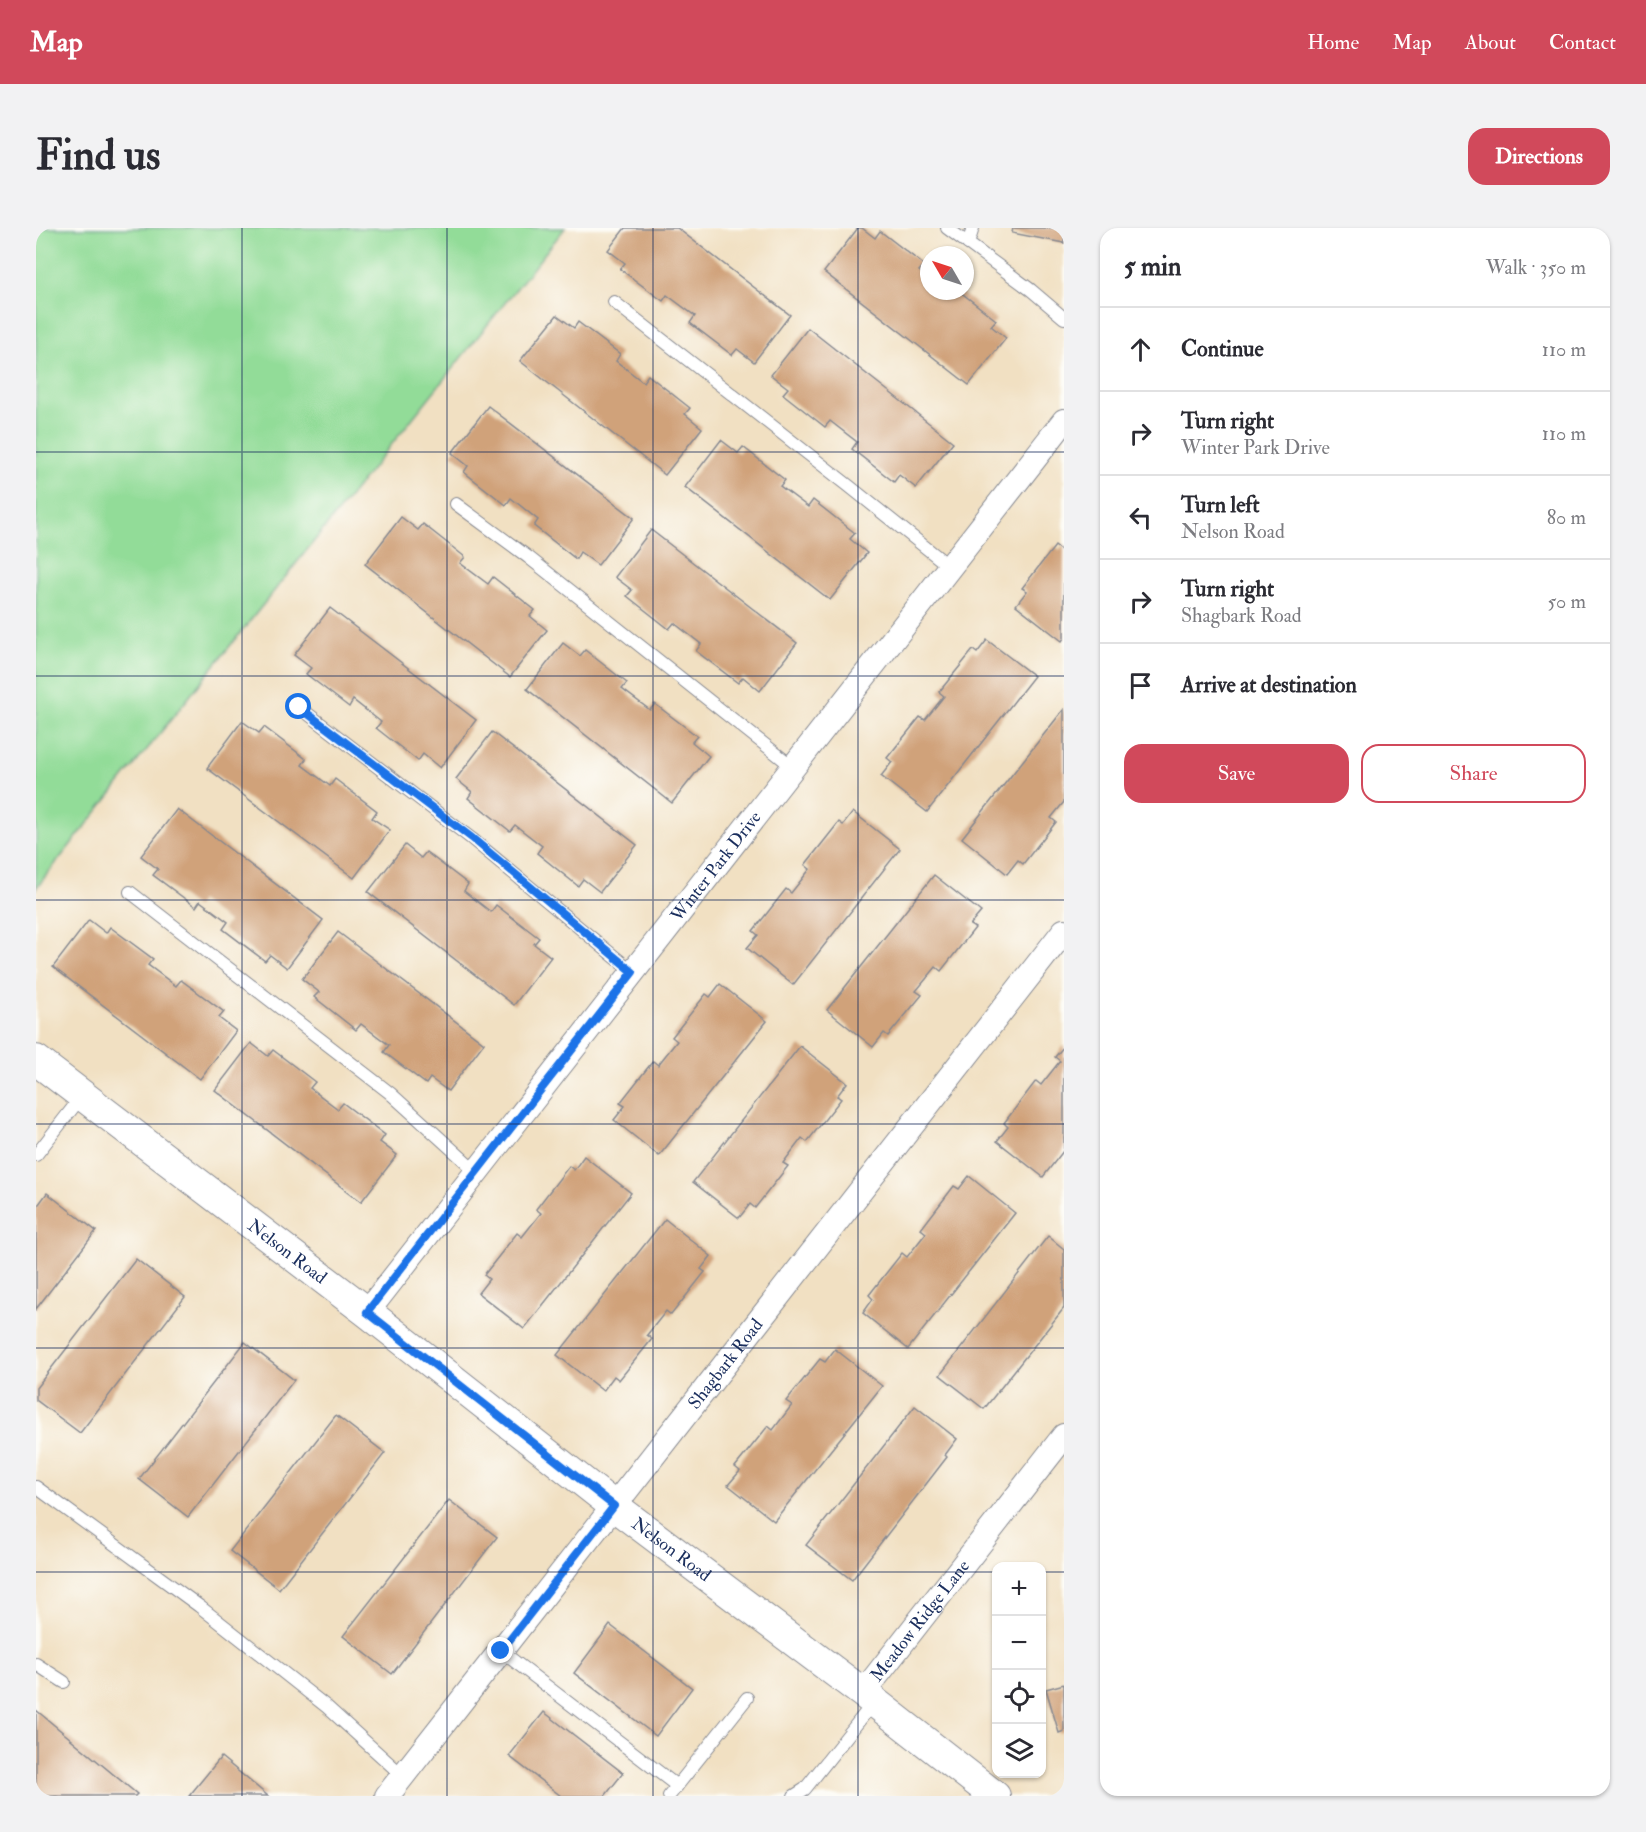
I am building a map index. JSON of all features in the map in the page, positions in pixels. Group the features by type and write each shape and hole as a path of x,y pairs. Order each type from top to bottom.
{"street":[{"name":"Winter Park Drive","path":"367,1312 1064,421"},
{"name":"Shagbark Road","path":"387,1796 1064,931"},
{"name":"Nelson Road","path":"36,1060 367,1312 614,1506 868,1697 995,1796"},
{"name":"Meadow Ridge Lane","path":"868,1697 1064,1436"}],"lane":[{"path":"947,228 1064,318"},
{"path":"968,244 972,228"},
{"path":"614,302 749,406 950,567"},
{"path":"456,504 528,557 793,767"},
{"path":"299,707 472,838 633,972"},
{"path":"130,892 390,1094 477,1172"},
{"path":"36,1155 83,1095"},
{"path":"36,1487 226,1627 327,1707 403,1776"},
{"path":"501,1651 673,1791 747,1698"},
{"path":"36,1664 63,1682"},
{"path":"804,1794 868,1697"}],"green space":[{"path":"36,228 565,228 36,888"}],"building":[{"path":"625,228 677,228 790,315 754,362 737,349 732,355 690,323 695,316 667,295 663,301 620,269 625,263 608,250"},
{"path":"858,228 862,228 875,238 880,231 920,262 920,300 970,300 996,320 991,326 1006,338 969,385 824,272"},
{"path":"1013,228 1064,228 1064,243 1012,233"},
{"path":"557,315 574,328 578,322 620,354 616,361 643,382 648,375 690,408 685,414 702,428 665,475 520,361"},
{"path":"808,328 953,442 916,488 899,475 894,482 852,449 857,442 830,421 825,427 783,394 788,388 771,375"},
{"path":"488,406 634,518 598,565 580,552 576,559 534,526 538,520 511,498 506,505 464,472 468,466 452,453"},
{"path":"721,440 738,453 743,447 785,480 780,486 808,507 813,500 855,533 850,539 867,553 830,600 685,487"},
{"path":"401,517 418,530 423,524 465,557 460,563 488,584 493,577 535,610 530,616 547,630 510,677 365,564"},
{"path":"651,530 797,643 760,691 743,677 738,683 696,651 701,644 674,623 669,629 627,596 632,590 615,577"},
{"path":"1064,544 1064,638 1062,641 1016,605 1027,591 1022,588 1055,546 1060,550"},
{"path":"330,608 476,720 440,768 423,754 418,761 376,728 381,722 353,700 349,707 306,674 311,668 294,655"},
{"path":"987,640 1034,676 927,812 881,776 892,762 887,758 920,717 925,720 944,696 939,692 973,650 977,653"},
{"path":"563,643 580,656 585,650 627,683 622,689 650,710 655,704 697,736 692,742 709,756 672,803 527,689"},
{"path":"1064,709 1064,802 1051,818 1056,822 1023,864 1018,860 1007,874 962,838"},
{"path":"242,721 259,733 264,727 306,759 302,765 330,786 335,779 377,811 372,818 390,830 354,878 207,768"},
{"path":"492,732 637,845 600,892 583,879 578,886 537,853 542,846 515,825 510,831 468,798 472,792 456,779"},
{"path":"177,809 323,920 287,968 270,955 265,961 223,929 228,922 200,901 196,907 153,875 158,869 141,856"},
{"path":"853,812 900,849 793,985 747,948 758,935 753,931 786,889 791,893 810,869 805,865 839,822 843,825"},
{"path":"405,845 421,858 426,852 468,884 464,891 491,912 496,905 539,938 534,944 551,957 514,1005 368,892"},
{"path":"934,875 981,912 970,925 975,928 941,971 936,967 916,991 922,995 888,1036 884,1033 873,1047 827,1010"},
{"path":"89,920 106,933 110,927 153,959 148,965 176,986 181,980 224,1012 219,1018 236,1031 200,1079 53,967"},
{"path":"338,932 484,1043 448,1091 430,1078 426,1084 384,1052 389,1045 361,1024 356,1030 314,997 319,992 302,979"},
{"path":"720,984 767,1021 659,1156 614,1120 625,1106 620,1103 653,1061 658,1065 677,1041 672,1037 706,994 710,997"},
{"path":"251,1043 268,1056 273,1050 315,1082 310,1088 338,1109 343,1103 385,1135 380,1142 397,1155 361,1202 215,1090"},
{"path":"800,1046 847,1083 837,1096 841,1099 807,1142 802,1138 783,1163 788,1166 755,1208 750,1204 739,1218 693,1182"},
{"path":"1064,1046 1064,1150 1043,1177 997,1141 1008,1127 1004,1123 1036,1081 1041,1085 1060,1061 1055,1057"},
{"path":"584,1156 631,1193 524,1329 478,1293 489,1279 484,1275 517,1233 522,1237 541,1213 536,1209 569,1166 574,1170"},
{"path":"969,1176 1015,1213 908,1349 863,1313 873,1299 869,1295 902,1253 907,1257 926,1233 921,1229 954,1186 959,1189"},
{"path":"47,1193 96,1231 36,1309 36,1208"},
{"path":"665,1219 711,1256 701,1269 705,1272 671,1315 666,1311 647,1335 652,1339 619,1380 614,1376 603,1391 557,1355"},
{"path":"1048,1236 1064,1249 1064,1308 984,1409 940,1375"},
{"path":"136,1259 185,1297 80,1433 36,1400 36,1388"},
{"path":"245,1342 294,1380 188,1517 139,1479"},
{"path":"835,1349 882,1386 774,1521 728,1485 740,1471 735,1467 768,1426 773,1430 792,1405 786,1401 820,1359 825,1362"},
{"path":"915,1406 957,1439 945,1455 947,1457 852,1580 806,1545"},
{"path":"336,1415 385,1453 279,1589 230,1551"},
{"path":"449,1500 497,1537 392,1674 343,1636"},
{"path":"610,1625 692,1688 656,1736 574,1673"},
{"path":"1064,1684 1064,1731 1059,1733 1046,1689"},
{"path":"36,1710 137,1794 135,1796 40,1796 36,1793"},
{"path":"544,1712 623,1773 605,1796 561,1796 509,1756"},
{"path":"221,1757 268,1796 189,1796"}],"route":[{"path":"299,707 472,838 633,972 367,1312 614,1506 501,1651"}]}
